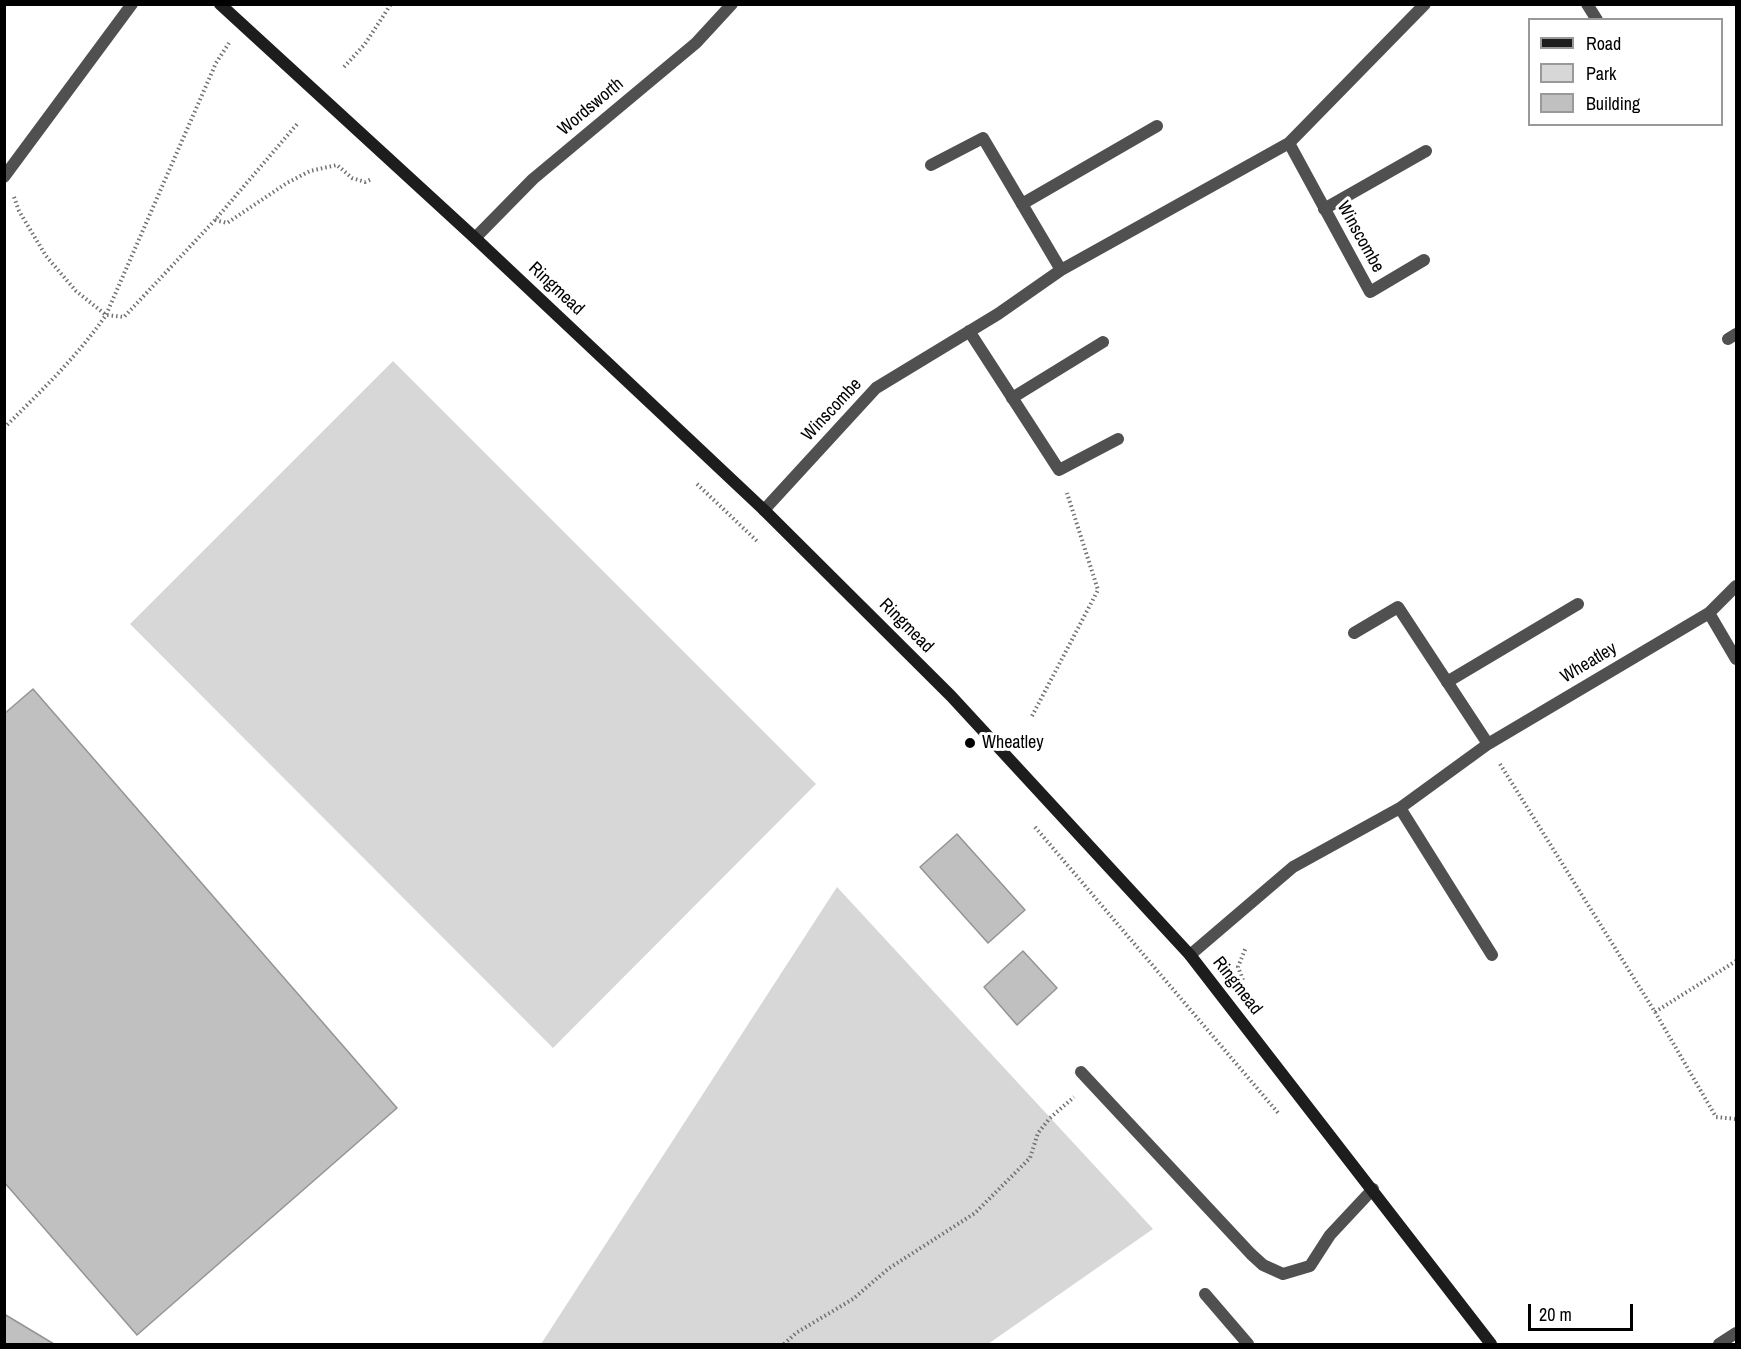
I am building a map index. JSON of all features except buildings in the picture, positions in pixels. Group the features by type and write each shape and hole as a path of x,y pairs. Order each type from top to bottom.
{"street":[{"path":"5,177 132,4"},
{"name":"Ringmead","path":"220,4 476,238 764,510 951,696 1190,955 1491,1344"},
{"name":"Winscombe","path":"764,510 876,388 998,314 1061,270 1289,143 1425,4"},
{"path":"1587,4 1596,18"},
{"name":"Wordsworth","path":"476,238 533,179 696,43 731,5"},
{"path":"1022,204 1157,126"},
{"path":"931,165 983,138 1061,270"},
{"name":"Winscombe","path":"1289,143 1370,292 1424,260"},
{"path":"1324,209 1426,151"},
{"path":"969,331 1059,470 1118,439"},
{"path":"1012,398 1103,342"},
{"name":"Wheatley","path":"1190,955 1293,867 1400,808 1488,744 1709,613 1737,586"},
{"path":"1447,682 1578,604"},
{"path":"1354,633 1398,607 1488,744"},
{"path":"1709,613 1737,659"},
{"path":"1400,808 1492,955"},
{"path":"1081,1072 1251,1254 1263,1265 1283,1274 1310,1266 1330,1235 1373,1189"},
{"path":"1205,1294 1248,1344"},
{"path":"1719,1344 1737,1333"}],"path":[{"path":"344,67 365,44 391,4"},
{"path":"4,428 63,369 106,315 216,63 228,44"},
{"path":"5,177 19,211 46,256 76,291 106,315 124,317 215,220 298,123"},
{"path":"215,220 227,223 309,171 337,165 352,178 365,182 372,178 381,187"},
{"path":"1032,716 1098,590 1059,470"},
{"path":"693,480 759,543"},
{"path":"1488,744 1655,1012 1716,1117 1737,1119"},
{"path":"1034,825 1283,1119"},
{"path":"1655,1012 1737,961"},
{"path":"784,1344 796,1333 853,1299 888,1269 975,1213 1030,1158 1038,1133 1050,1118 1091,1083"}],"green space":[{"path":"393,361 816,784 553,1048 130,624"},
{"path":"837,887 1153,1229 988,1344 541,1344"}],"place":[{"name":"Wheatley","path":"970,743"}]}
